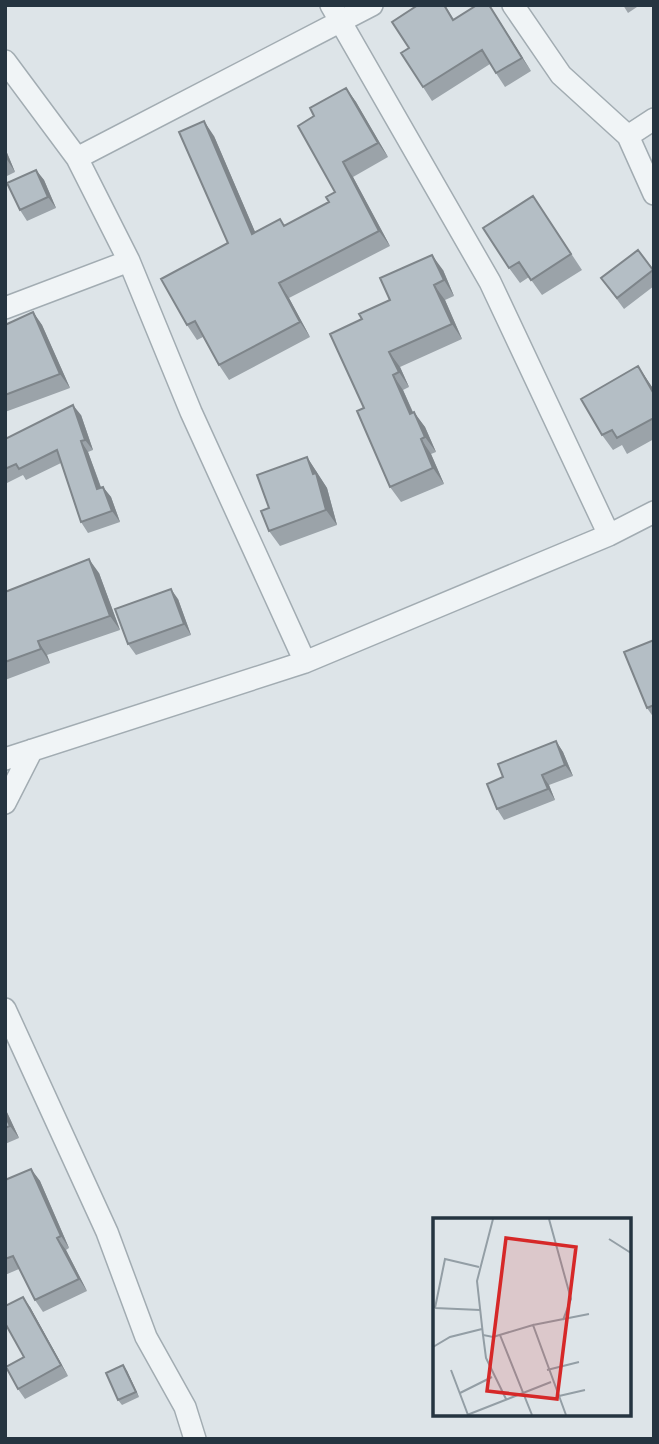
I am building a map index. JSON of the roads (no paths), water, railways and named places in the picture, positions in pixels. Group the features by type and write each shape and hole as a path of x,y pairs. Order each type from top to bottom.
{"street":[{"path":"77,158 336,14 372,5"},
{"path":"513,5 561,75 628,136 654,194"},
{"path":"336,14 490,282 609,535"},
{"path":"5,61 77,158 129,261 191,412 304,662"},
{"path":"628,136 654,119"},
{"path":"5,308 129,261"},
{"path":"5,759 304,662 609,535 654,512"},
{"path":"5,803 32,750"},
{"path":"5,1009 107,1232 146,1337 185,1407 195,1439"}]}
